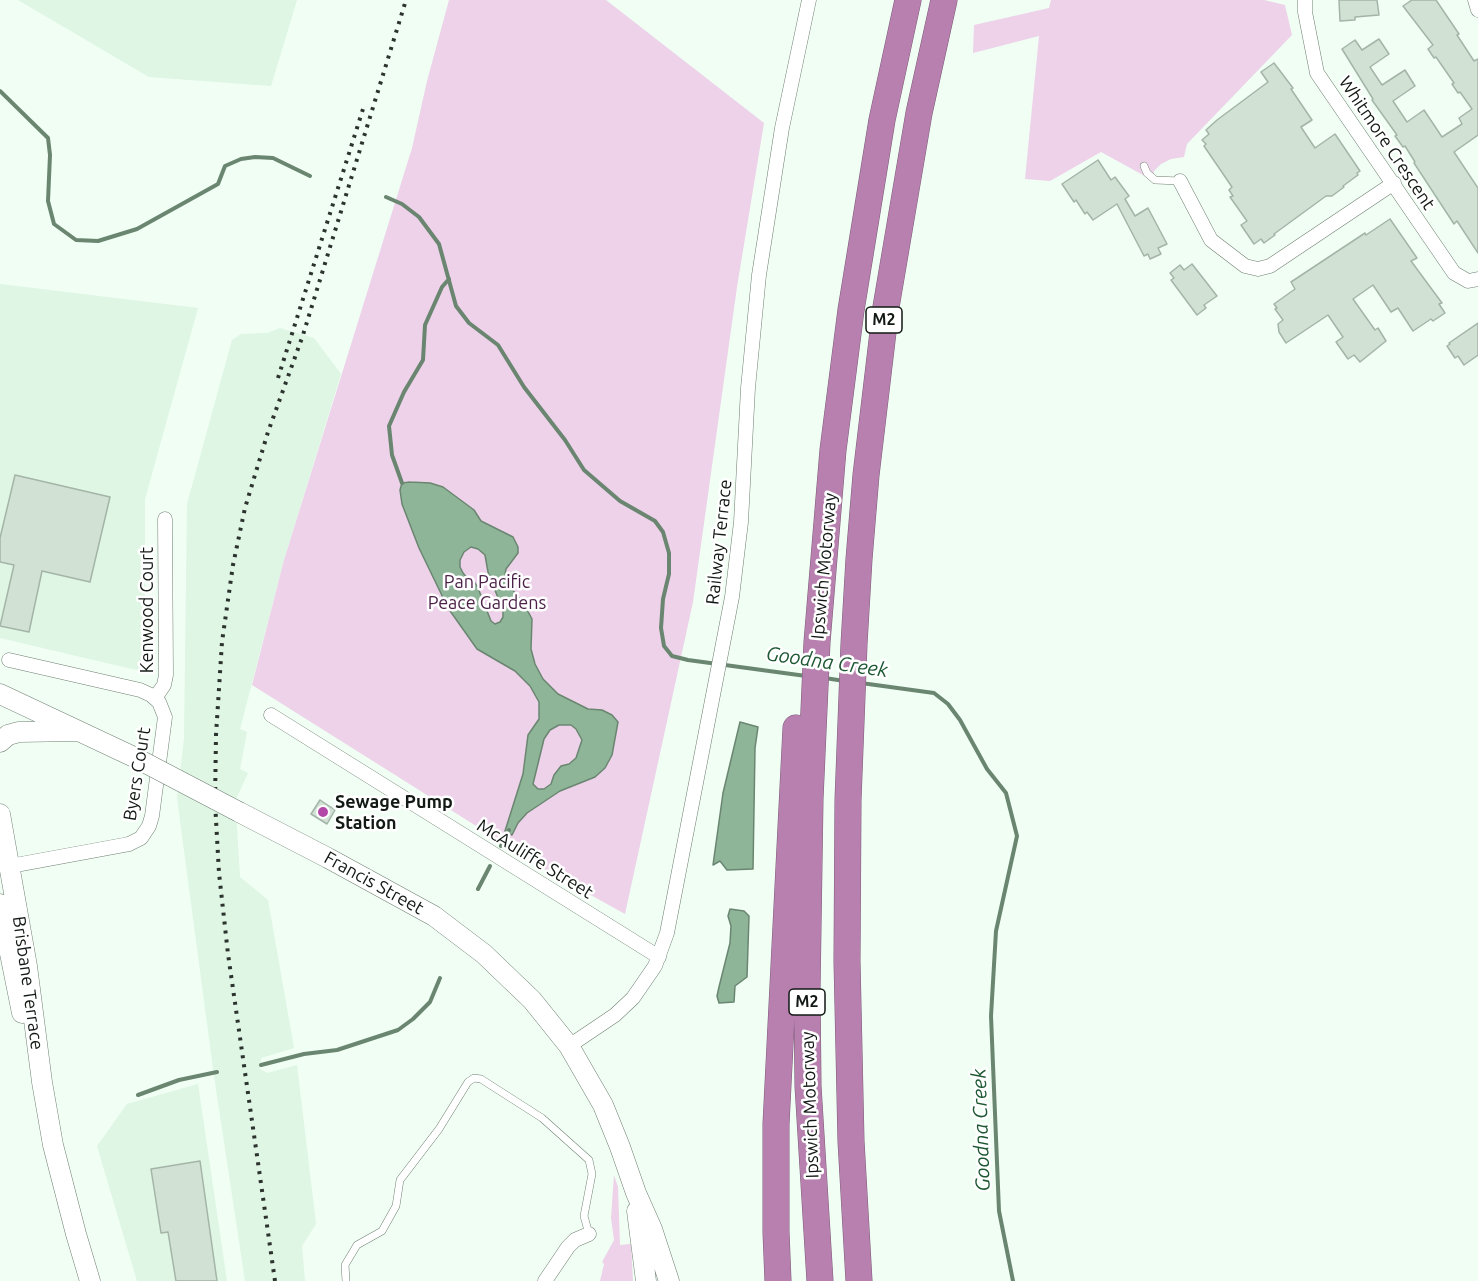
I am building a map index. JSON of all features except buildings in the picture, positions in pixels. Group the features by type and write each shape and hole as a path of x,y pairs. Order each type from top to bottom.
{"highway":[{"name":"Ipswich Motorway","path":"820,1281 812,1156 807,990 805,721 810,641 820,602 833,450 850,310 882,120 908,0"},
{"name":"Ipswich Motorway","path":"859,1281 851,1141 847,972 848,800 854,644 866,475 886,307 919,113 944,0"},
{"path":"778,1281 776,1124 805,721"}],"main road":[{"name":"Francis Street","path":"0,694 136,758 401,897 458,933 484,954 537,1005 569,1046 589,1079 612,1125 636,1193 652,1229 669,1281"},
{"path":"0,742 8,735 19,732 82,731"},
{"name":"Brisbane Terrace","path":"0,814 27,966 42,1082 58,1166 90,1281"},
{"name":"Brisbane Terrace","path":"0,904 19,999 42,1082"},
{"name":"Francis Street","path":"636,1193 646,1281"}],"street":[{"name":"Railway Terrace","path":"569,1046 627,1005 645,983 659,957 667,933 726,633 741,522 748,388 759,275 784,113 809,0"},
{"name":"Whitmore Crescent","path":"1305,0 1305,12 1317,73 1454,273 1468,281 1478,279"},
{"path":"1475,0 1478,10"},
{"path":"1180,182 1212,240 1245,266 1258,269 1270,266 1394,183"},
{"name":"Kenwood Court","path":"155,698 164,685 166,675 165,519"},
{"path":"9,660 124,685 146,692 155,698"},
{"name":"Byers Court","path":"10,867 129,844 144,835 152,816 164,722 162,707 155,698"},
{"name":"McAuliffe Street","path":"271,715 659,957"},
{"path":"545,1281 568,1247 575,1240 589,1234"}],"lane":[{"path":"1144,166 1147,173 1155,180 1180,182"},
{"path":"346,1281 345,1265 357,1245 382,1231 396,1206 400,1180 439,1129 468,1082 474,1078 481,1079 542,1118 589,1160 592,1174 584,1216 589,1234"}],"shaded area":[{"path":"18,0 297,0 271,86 149,77"},
{"path":"0,284 198,308 145,499 145,672 0,638"},
{"path":"280,328 314,338 341,374 284,560 240,729 247,732 240,769 248,773 236,799 237,827 240,877 268,900 294,1048 261,1058 260,1069 267,1073 297,1065 316,1224 302,1246 305,1281 245,1281 214,1076 177,798 184,739 187,504 232,340 241,334 267,333"},
{"path":"402,483 430,483 443,487 474,510 481,521 513,537 518,553 505,574 511,588 532,619 531,649 535,664 543,679 558,694 588,709 602,710 612,715 618,722 612,755 605,768 595,777 560,791 527,813 518,823 512,835 505,831 523,774 528,735 539,719 539,702 530,686 515,671 477,649 448,608 419,548 402,504 400,490","holes":["471,547 485,555 488,572 503,611 500,622 495,624 491,621 474,581 468,579 460,567 460,560 464,552","559,725 571,725 582,740 576,758 569,764 561,766 551,784 544,789 538,789 533,784 544,739 550,730"]},
{"path":"740,722 758,727 755,748 753,869 727,870 720,861 713,865 723,793"},
{"path":"730,909 744,911 749,916 747,977 735,986 734,1002 719,1003 717,996 730,943 731,926 728,916"},
{"path":"198,1084 227,1281 137,1281 97,1146 127,1104"}],"green space":[{"name":"Pan Pacific Peace Gardens","path":"449,0 606,0 764,123 737,287 693,602 625,914 551,873 252,685 284,560 412,148"},
{"path":"1051,0 1264,0 1285,5 1292,35 1187,144 1184,157 1171,159 1161,164 1154,171 1152,180 1101,152 1050,181 1025,179 1039,36 973,53 974,25 1049,8"},
{"path":"614,1175 618,1187 620,1245 631,1244 633,1281 600,1281 604,1264 602,1262 614,1240 611,1218"}],"waterway":[{"name":"Goodna Creek","path":"0,91 48,138 50,155 48,201 54,224 76,240 98,241 137,229 218,184 225,166 241,159 273,158 310,176"},
{"name":"Goodna Creek","path":"386,197 402,204 419,217 439,244 456,306 469,323 498,345 524,387 565,440 584,470 620,501 655,521 663,532 669,553 669,574 663,599 661,628 664,646 672,656 806,676"},
{"path":"402,483 392,455 389,426 404,392 423,360 425,325 442,287 449,279"},
{"name":"Goodna Creek","path":"825,678 844,681"},
{"name":"Goodna Creek","path":"861,683 934,693 948,704 960,720 987,769 1006,793 1017,836 996,931 991,1016 999,1211 1013,1281"},
{"path":"501,846 509,830"},
{"path":"478,889 490,866"},
{"path":"261,1065 304,1054 337,1050 398,1030 430,1002 440,978"},
{"path":"138,1095 179,1080 217,1072"}],"railway":[{"path":"275,1281 228,954 219,873 215,802 216,735 222,642 233,565 245,508 268,432 303,335 406,0"},
{"path":"278,378 363,109"}],"place":[{"name":"Sewage Pump Station","path":"323,812"}]}
